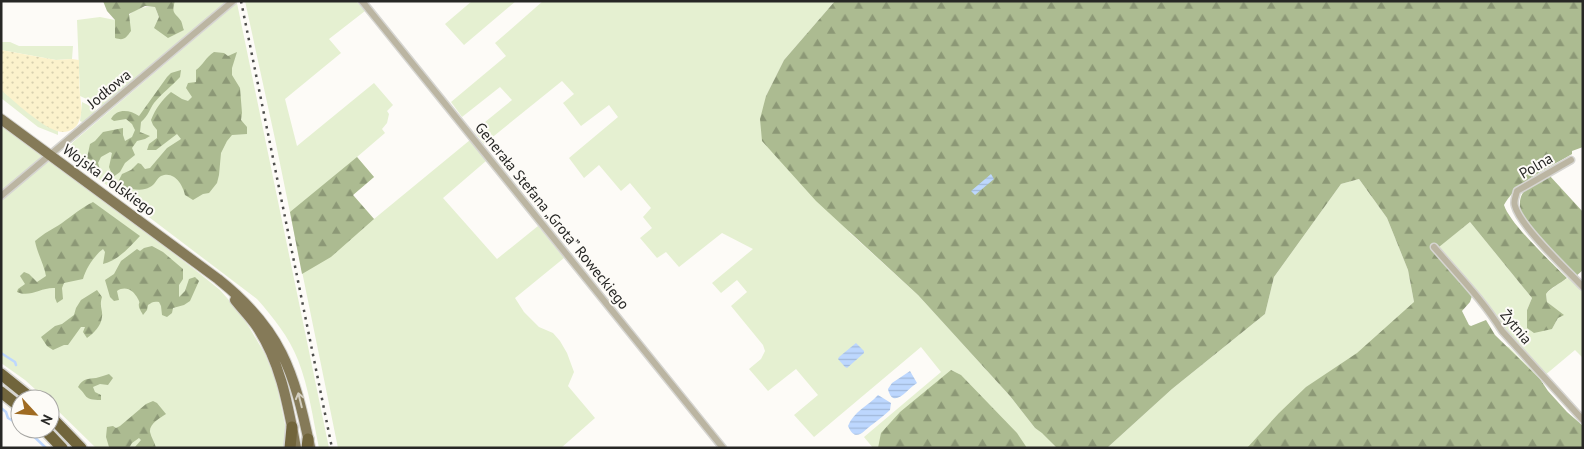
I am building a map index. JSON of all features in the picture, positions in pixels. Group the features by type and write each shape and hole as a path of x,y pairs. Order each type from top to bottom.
{"highway":[{"path":"1,374 20,389"},
{"path":"60,426 81,448"},
{"path":"290,448 292,427"},
{"path":"70,436 86,448"}],"main road":[{"name":"Wojska Polskiego","path":"1,119 238,295 250,307 271,334 292,375 299,396 309,445"},
{"name":"Wojska Polskiego","path":"198,265 235,300 257,326 270,350 280,376 296,448"}],"street":[{"name":"Jodłowa","path":"1,196 233,1"},
{"name":"Generała Stefana „Grota” Roweckiego","path":"362,1 722,448"},
{"name":"Polna","path":"1571,160 1517,191 1514,204 1518,216 1583,287"},
{"name":"Żytnia","path":"1434,247 1502,331 1583,420"}],"green space":[{"path":"103,1 175,1 174,11 184,30 168,38 154,28 159,17 155,7 145,6 129,14 131,31 128,35 123,39 115,38 115,20 107,11"},
{"path":"175,1 227,1 102,106 80,96 77,20 100,17 115,20 115,38 129,15 140,8 155,7 159,17 181,22 175,16 172,9"},
{"path":"245,1 356,1 365,11 329,39 341,53 285,99 297,146 374,83 393,105 387,111 389,114 387,123 382,129 385,133 357,157 374,177 353,195 374,219 470,140 486,161 443,198 497,259 538,226 564,258 515,298 524,312 539,327 553,333 560,341 574,372 568,386 595,418 561,448 338,448"},
{"path":"472,1 516,1 464,45 445,24"},
{"path":"543,1 835,1 784,60 766,96 850,233 918,295 1010,396 1035,428 1042,432 1057,448 873,448 864,437 941,372 921,347 814,437 794,415 818,395 796,369 768,391 749,369 761,359 765,351 763,345 731,306 747,292 737,280 721,293 712,283 753,249 722,233 679,267 666,252 657,258 640,238 652,228 643,217 651,208 630,183 621,191 599,165 584,178 569,158 618,117 609,105 581,126 563,103 574,94 562,81 484,144 474,131 512,100 500,87 462,117 451,102 506,56 495,43"},
{"path":"835,1 1583,1 1583,147 1572,151 1572,154 1525,182 1509,197 1504,205 1522,232 1567,278 1550,289 1546,294 1547,302 1564,315 1558,318 1552,329 1534,333 1527,328 1527,310 1532,298 1470,222 1434,251 1472,296 1470,302 1462,311 1469,325 1471,326 1486,320 1495,335 1540,379 1567,412 1582,425 1583,448 1247,448 1306,387 1357,353 1414,302 1408,270 1387,218 1359,179 1341,184 1274,277 1265,314 1172,389 1107,448 1057,448 1035,428 1010,396 918,295 816,201 762,141 760,119 766,96 784,60"},
{"path":"237,3 329,448 319,448 305,381 290,343 257,299 71,158 69,154 73,142"},
{"path":"1,42 10,42 19,46 73,46 72,59 56,60 1,50"},
{"path":"214,52 224,53 228,56 237,52 232,75 240,88 241,120 247,127 247,134 232,135 227,141 221,153 217,183 209,193 193,200 185,195 180,183 170,175 161,176 147,189 137,190 123,187 119,180 122,174 131,170 138,163 145,169 150,168 167,148 181,139 177,134 156,150 147,150 149,144 157,138 157,130 151,120 159,105 171,92 188,101 192,97 186,88 188,83 196,82 196,70"},
{"path":"181,70 180,77 157,99 141,122 140,132 150,136 137,141 132,148 135,155 113,177 109,167 112,153 110,152 101,157 98,163 100,169 97,174 94,162 87,158 90,144 103,132 123,128 125,141 132,137 135,130 132,124 126,119 114,121 111,119 117,113 124,111 132,112 139,116 167,77 171,73"},
{"path":"1,90 35,117 58,131 58,135 38,127 1,98"},
{"path":"82,102 96,109 93,115 84,123 80,121"},
{"path":"1,120 199,273 220,290 242,315 265,354 276,381 287,434 286,448 96,448 60,413 60,389 35,389 1,363"},
{"path":"357,157 374,177 353,195 374,219 331,257 302,274 290,212"},
{"path":"1549,175 1583,212 1583,270 1575,277 1522,216 1520,200 1525,190"},
{"path":"1359,179 1387,218 1408,270 1417,318 1509,347 1540,379 1501,412 1531,448 1107,448 1172,389 1265,314 1274,277 1341,184"},
{"path":"93,202 140,236 118,257 103,264 105,252 103,249 91,262 83,279 64,283 62,288 63,299 57,303 55,288 26,294 17,292 25,284 20,276 24,272 37,282 46,276 35,241"},
{"path":"1470,222 1532,298 1527,310 1552,329 1558,318 1554,308 1547,302 1546,294 1558,284 1571,277 1583,290 1583,358 1575,350 1544,376 1438,247"},
{"path":"152,246 163,252 183,269 183,279 179,285 179,297 185,291 189,279 195,277 199,281 190,301 173,308 172,313 167,317 162,315 159,302 153,302 148,305 143,315 136,296 127,289 117,291 119,300 114,301 110,297 105,280 114,274 121,261 137,249 140,251"},
{"path":"97,290 102,297 102,314 99,326 95,332 87,338 83,332 85,327 81,327 68,345 53,350 47,346 41,337 74,315 81,300"},
{"path":"951,370 961,375 1017,433 1027,448 878,448 881,433 900,412"},
{"path":"109,374 113,378 108,385 100,384 93,387 95,392 101,395 101,400 86,397 78,387 86,379 98,378"},
{"path":"153,401 166,414 155,422 150,429 156,448 135,448 141,440 139,438 129,448 109,447 106,437 107,427 113,426 116,428 120,426 146,404"}],"sand":[{"path":"1,50 56,60 79,60 81,111 76,127 64,132 57,131 43,124 1,90"}],"water":[{"path":"991,174 994,179 975,195 971,191"},
{"path":"856,343 864,353 847,368 838,359"},
{"path":"910,371 917,383 901,396 893,398 888,389 892,383"},
{"path":"878,395 891,403 890,410 860,434 854,434 848,426 851,421 857,412"}],"waterway":[{"path":"1,353 15,362 16,365"},
{"path":"1,408 10,419"},
{"path":"37,439 46,448"}],"railway":[{"path":"241,1 332,448"}]}
